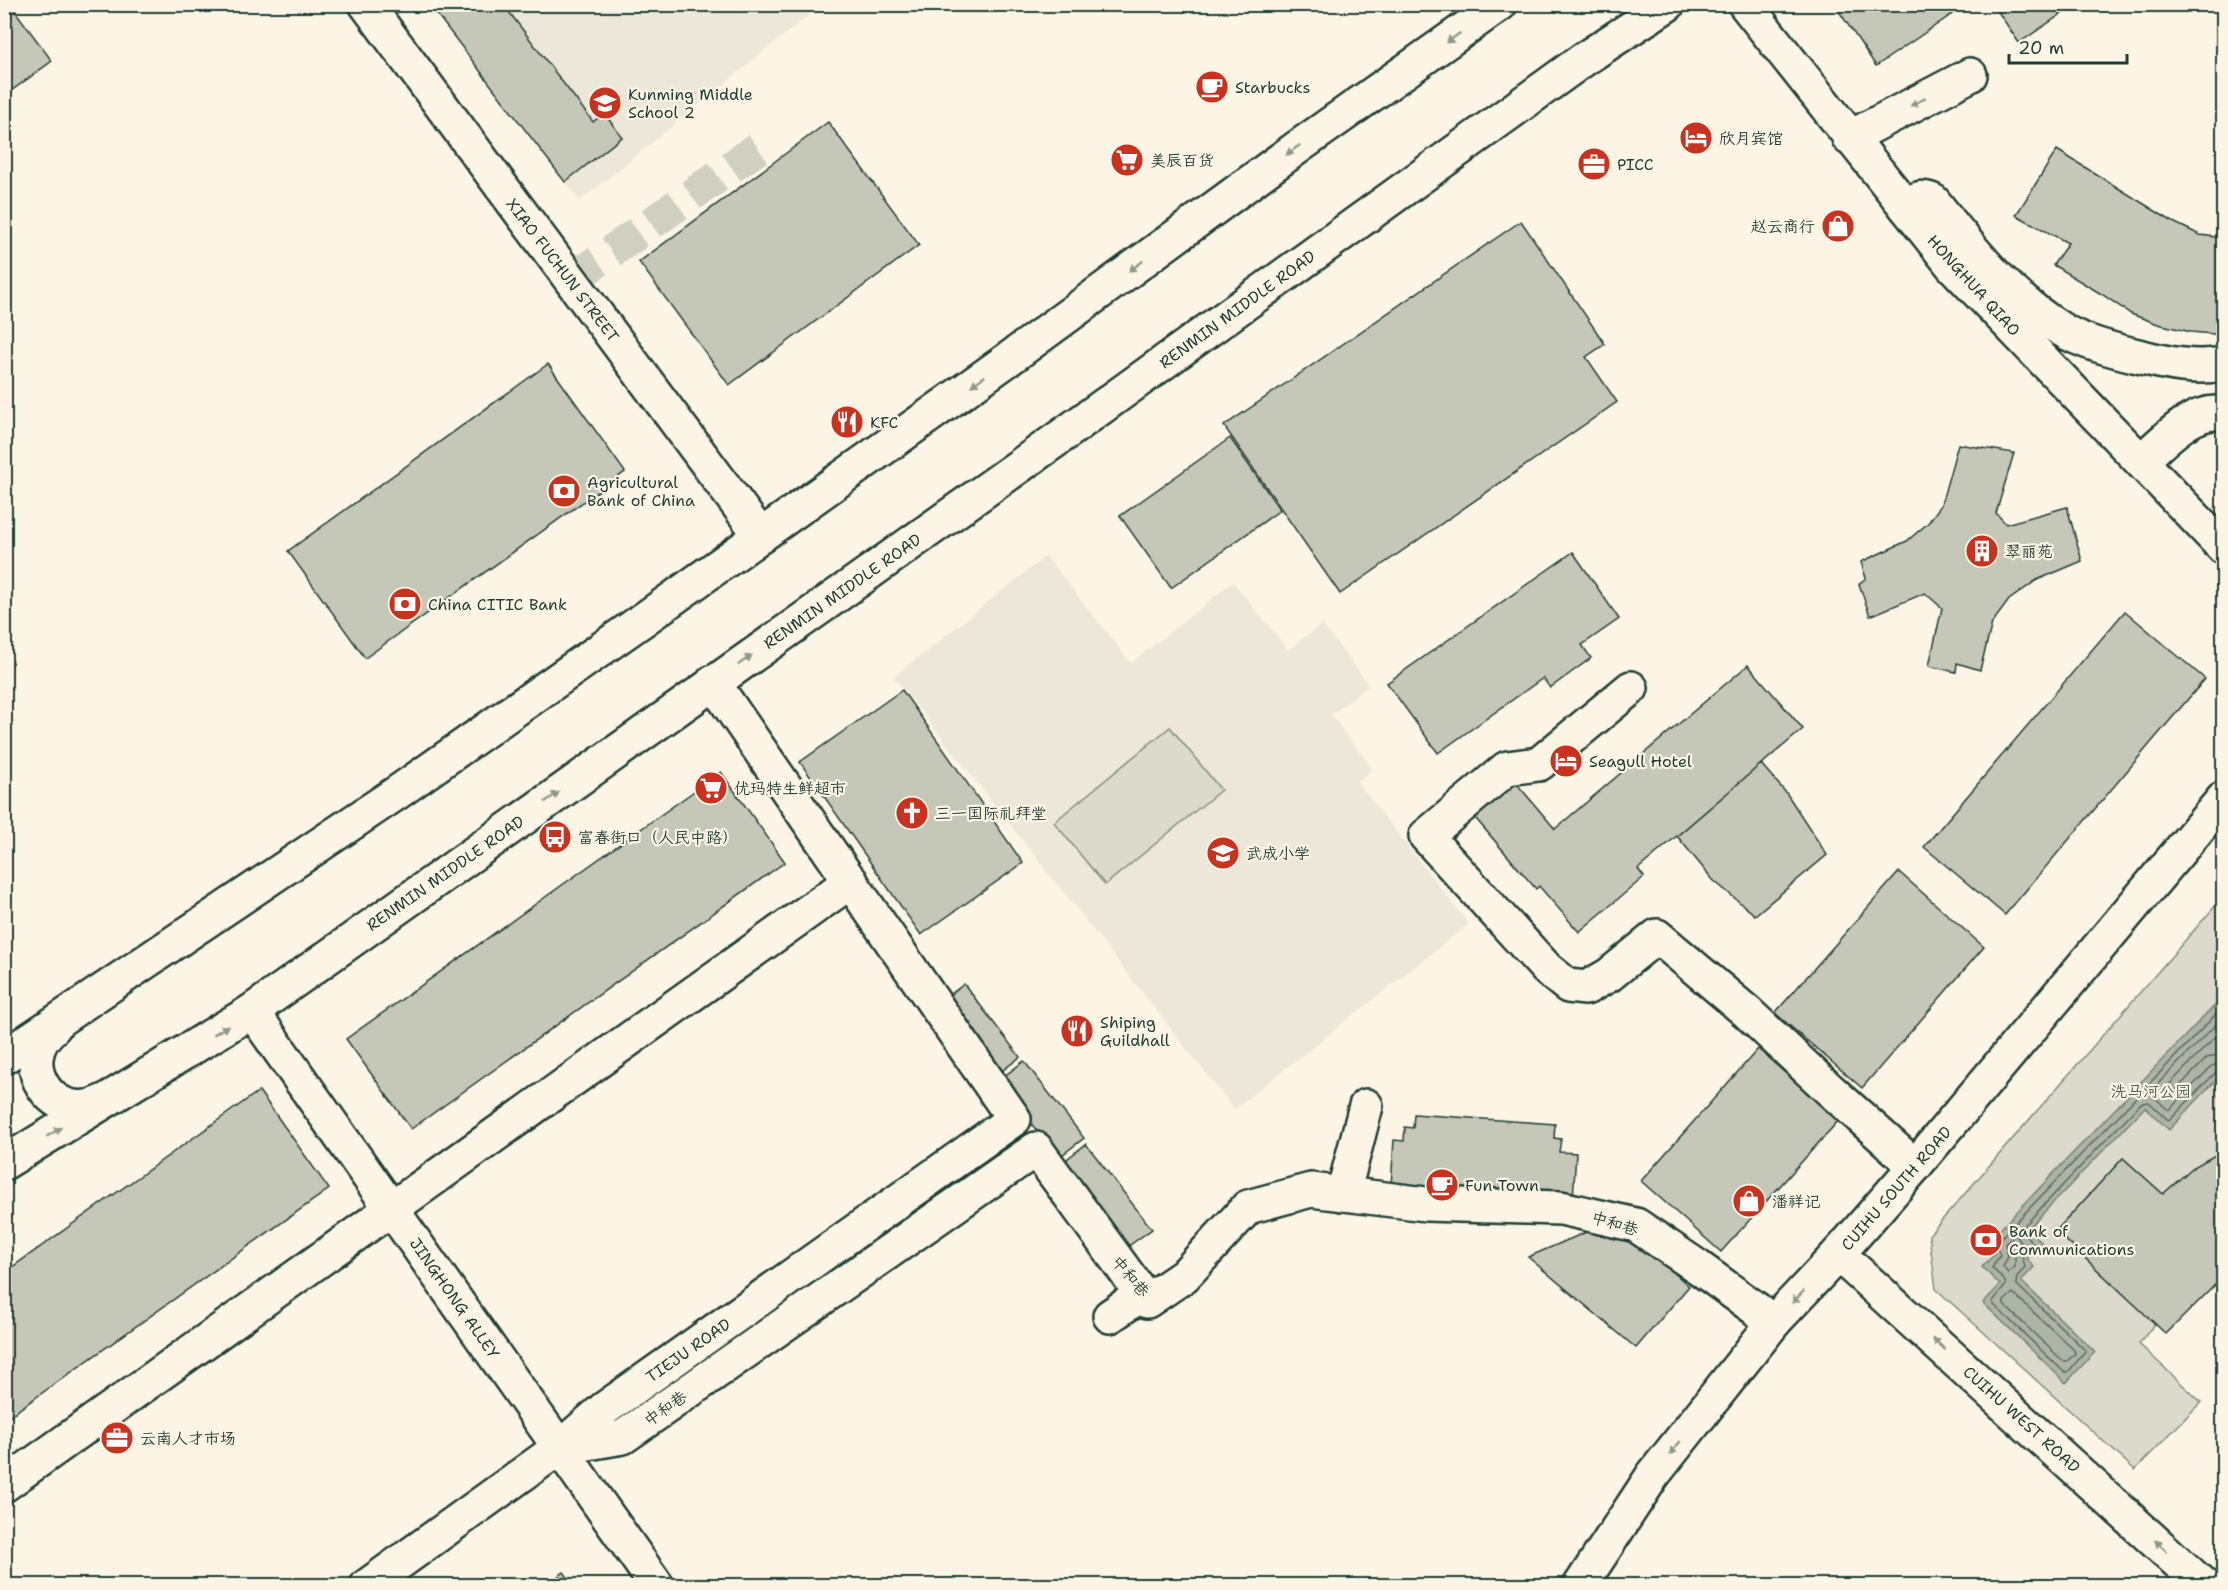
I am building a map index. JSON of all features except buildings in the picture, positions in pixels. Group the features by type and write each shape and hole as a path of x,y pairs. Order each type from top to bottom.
{"street":[{"name":"XIAO FUCHUN STREET","path":"366,4 761,536"},
{"path":"4,1057 398,792 1010,358 1298,147 1500,4"},
{"name":"RENMIN MIDDLE ROAD","path":"4,1163 252,1011 1089,417 1574,66 1668,4"},
{"name":"HONGHUA QIAO","path":"1745,4 1952,265 2223,548"},
{"path":"1850,138 1970,75"},
{"path":"1906,207 1915,199 1924,197 1933,201 1974,253 2018,296 2061,329 2127,354 2171,364 2205,367 2223,364"},
{"path":"2141,461 2174,432 2197,416 2213,411 2223,414"},
{"path":"4,1485 851,881 713,682"},
{"path":"1631,688 1539,764 1507,768 1426,836 1547,969 1568,986 1586,988 1609,975 1658,936 1747,1012 1915,1166"},
{"name":"CUIHU SOUTH ROAD","path":"1580,1586 1653,1475 1773,1322 1838,1254 1915,1166 2223,798"},
{"name":"TIEJU ROAD","path":"367,1586 559,1448 604,1409 1014,1119 851,881"},
{"name":"JINGHONG ALLEY","path":"252,1011 657,1586"},
{"path":"62,1020 42,1038 36,1050 35,1064 44,1089 54,1099 67,1106 81,1108 95,1106 108,1099"},
{"path":"1343,1194 1366,1106"},
{"name":"中和巷","path":"559,1448 623,1437 1036,1149 1148,1301 1184,1275 1248,1207 1311,1190 1426,1204 1561,1208 1636,1225 1773,1322"},
{"name":"CUIHU WEST ROAD","path":"1838,1254 2204,1586"},
{"path":"1110,1316 1142,1294"}],"shaded area":[{"name":"Kunming Middle School 2","path":"439,5 821,5 580,201"},
{"name":"武成小学","path":"1046,556 1131,663 1233,582 1288,650 1322,624 1369,685 1331,715 1373,769 1357,782 1469,924 1234,1109 894,677"}],"green space":[{"path":"1170,727 1221,790 1105,885 1054,822"},
{"name":"洗马河公园","path":"2223,897 2223,1150 2163,1194 2123,1158 2056,1231 2155,1323 2139,1344 2201,1402 2135,1470 1936,1289 1929,1235"}],"water":[{"path":"2223,998 2223,1025 2220,1028 2223,1031 2223,1073 2169,1130 2145,1107 2028,1229 2042,1243 2027,1259 2034,1267 2021,1281 2095,1352 2066,1383 1983,1303 2000,1285 1982,1267 1995,1254 1985,1245"}],"tunnel":[{"path":"571,280 761,146"}],"place":[{"name":"Starbucks","path":"1212,87"},
{"name":"Kunming Middle School 2","path":"605,103"},
{"name":"欣月宾馆","path":"1696,138"},
{"name":"美辰百货","path":"1127,160"},
{"name":"PICC","path":"1594,164"},
{"name":"赵云商行","path":"1838,226"},
{"name":"KFC","path":"847,422"},
{"name":"Agricultural Bank of China","path":"564,491"},
{"name":"翠丽苑","path":"1982,551"},
{"name":"China CITIC Bank","path":"405,604"},
{"name":"Seagull Hotel","path":"1566,761"},
{"name":"优玛特生鲜超市","path":"711,788"},
{"name":"三一国际礼拜堂","path":"912,813"},
{"name":"富春街口（人民中路）","path":"555,837"},
{"name":"武成小学","path":"1223,853"},
{"name":"Shiping Guildhall","path":"1077,1031"},
{"name":"Fun Town","path":"1442,1185"},
{"name":"潘祥记","path":"1749,1201"},
{"name":"Bank of Communications","path":"1986,1240"},
{"name":"云南人才市场","path":"117,1438"}]}
